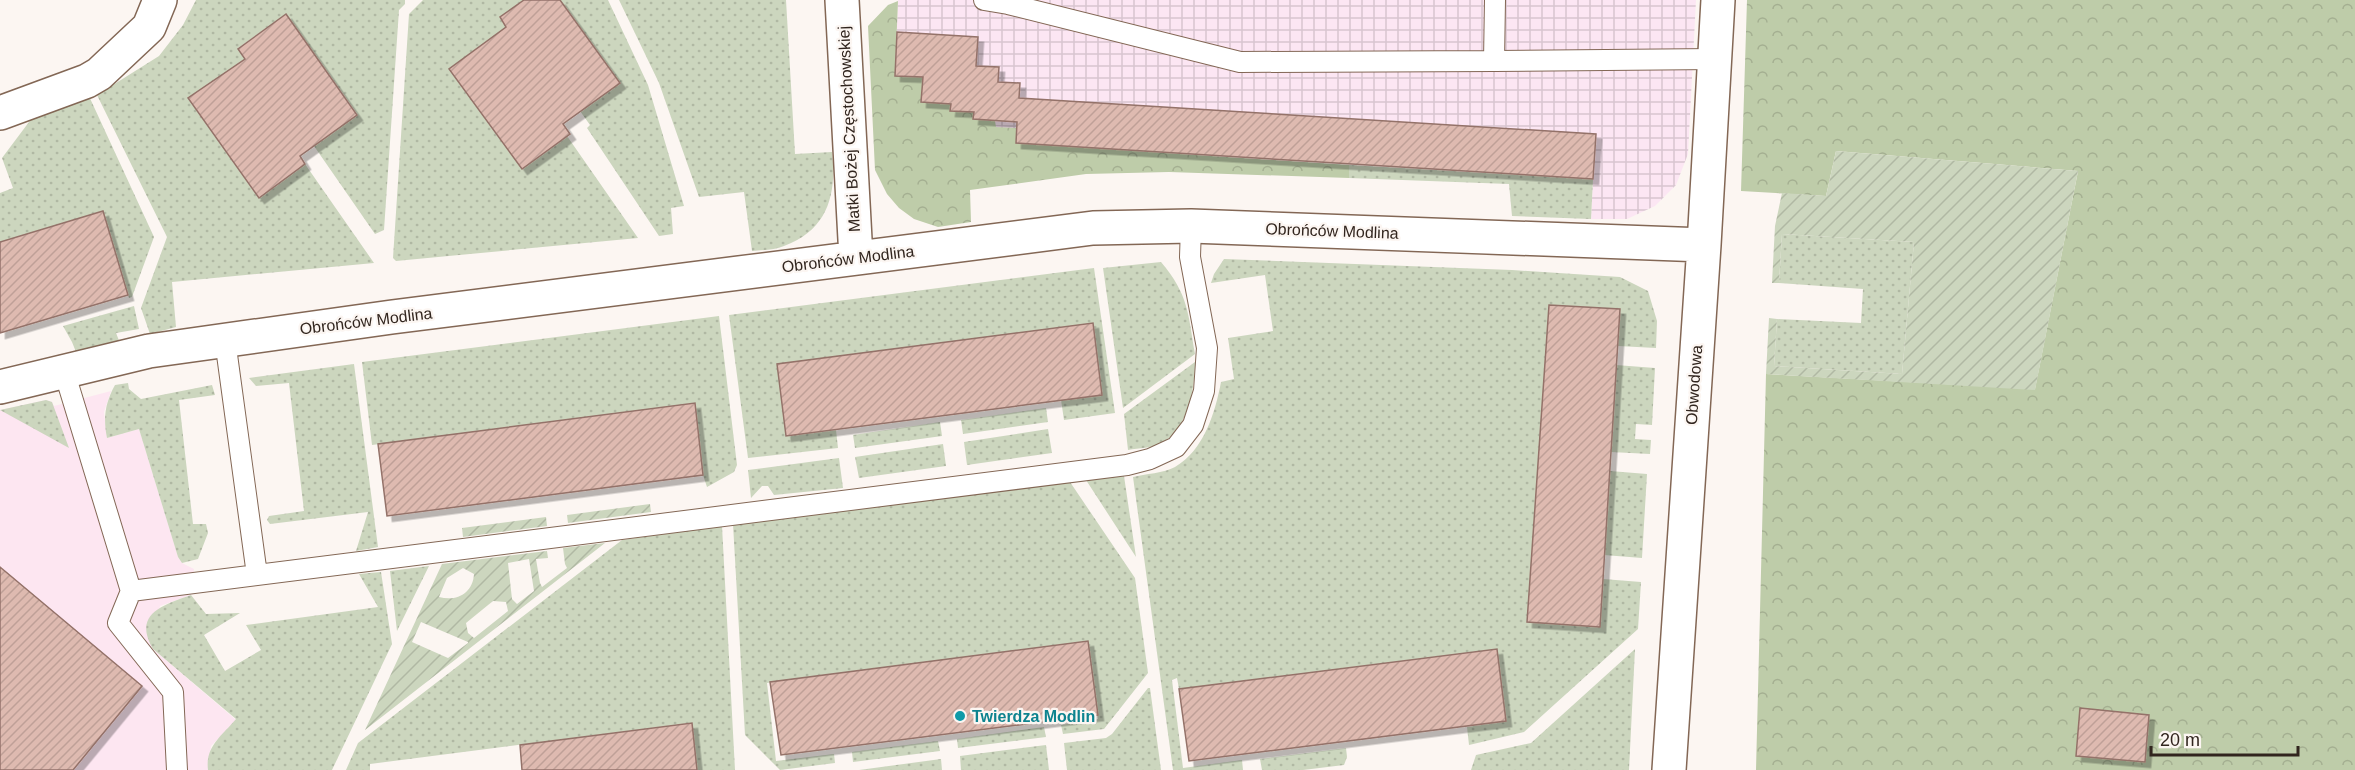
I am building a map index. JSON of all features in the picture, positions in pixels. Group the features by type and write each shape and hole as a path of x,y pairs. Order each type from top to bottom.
{"street":[{"path":"0,113 87,81 99,74 149,27 160,0"},
{"name":"Matki Bożej Częstochowskiej","path":"842,0 856,258"},
{"name":"Obwodowa","path":"1669,770 1718,0"},
{"name":"Obrońców Modlina","path":"0,387 149,351 1093,228 1191,226 1704,245"}],"lane":[{"path":"984,0 1240,62 1714,59"},
{"path":"1494,61 1495,0"},
{"path":"131,591 1127,465 1150,459 1176,447 1193,425 1204,391 1207,348 1190,257 1191,226"},
{"path":"225,340 256,575"},
{"path":"64,371 131,591 118,623 172,692 177,770"}],"shaded area":[{"path":"898,0 1696,0 1688,154 1676,185 1655,206 1627,219 1591,219 1593,179 1016,143 995,127 973,119 974,113 950,111 950,104 895,76"},
{"path":"111,391 104,412 107,438 139,429 178,557 182,563 194,569 191,595 160,606 153,649 236,720 211,746 208,770 0,770 0,410 46,400 52,402 54,406"}],"green space":[{"path":"196,0 405,0 405,4 399,10 384,230 375,234 314,146 357,114 286,14 238,48 245,59 189,98 259,198 305,164 374,263 172,282 176,327 150,334 141,308 167,237 97,95 159,56 183,25"},
{"path":"423,0 524,0 500,17 506,27 450,69 567,136 638,238 396,261 393,258 409,14"},
{"path":"560,0 608,0 648,85 684,206 671,208 673,234 659,236 587,128 590,125 580,111"},
{"path":"619,0 786,0 795,154 832,152 831,196 820,220 811,230 799,239 780,247 752,251 744,192 699,197 659,83"},
{"path":"1747,0 2355,0 2355,770 1756,770 1766,374 2035,389 2078,171 1836,151 1826,196 1741,191"},
{"path":"898,1 895,75 923,77 951,104 951,111 974,112 973,119 995,121 996,127 1017,128 1017,143 1349,165 1349,178 1169,172 1086,174 970,190 971,222 938,227 914,219 899,208 887,194 875,170 868,26 888,5"},
{"path":"88,94 154,237 132,297 129,298 103,211 0,242 0,193 13,188 2,158 35,114"},
{"path":"1836,151 2078,171 2035,390 1766,374 1769,318 1777,319 1774,366 1902,374 1914,242 1782,234 1779,283 1772,283 1775,226 1782,193 1826,196"},
{"path":"1349,165 1593,179 1591,219 1512,216 1509,184 1349,178"},
{"path":"1782,234 1914,242 1902,374 1774,366 1777,319 1861,323 1863,289 1779,283"},
{"path":"1224,259 1512,270 1620,277 1648,291 1657,321 1656,348 1618,346 1620,309 1549,305 1603,579 1641,582 1638,629 1524,732 1469,745 1467,727 1506,721 1497,649 1179,689 1177,678 1172,680 1183,768 1242,760 1243,770 1173,770 1133,477 1175,467 1194,451 1201,441 1207,430 1221,382 1234,379 1228,338 1273,331 1265,275 1211,283"},
{"path":"1161,262 1177,285 1186,305 1195,354 1123,408 1103,268"},
{"path":"1094,268 1115,413 1064,420 1061,400 786,436 836,430 838,448 748,458 729,315"},
{"path":"134,306 139,329 116,333 120,343 76,352 63,326"},
{"path":"719,316 737,465 734,472 707,487 703,475 695,403 372,445 362,362"},
{"path":"1195,362 1191,396 1184,419 1178,429 1157,445 1128,450 1124,414"},
{"path":"354,364 378,547 356,551 368,512 270,524 267,520 269,516 304,511 289,383 256,386 249,378"},
{"path":"1616,365 1655,368 1652,425 1636,424 1635,439 1651,440 1650,454 1611,452"},
{"path":"128,383 129,389 141,399 212,385 215,395 179,400 193,524 206,524 208,533 198,559 182,563 178,557 139,429 107,438 105,417 109,398 115,385"},
{"path":"46,400 52,402 69,448 0,410"},
{"path":"1046,408 1048,422 963,434 961,420"},
{"path":"940,422 942,436 855,448 853,435"},
{"path":"1048,429 1052,453 967,465 964,442"},
{"path":"943,444 946,466 859,478 855,457"},
{"path":"839,458 843,488 774,495 768,486 762,486 751,498 748,470"},
{"path":"1610,471 1647,474 1642,558 1604,555"},
{"path":"1124,476 1136,557 1086,480"},
{"path":"1070,482 1135,578 1148,673 1104,729 1063,734 1061,725 1098,719 1087,641 767,683 776,761 834,754 835,763 780,770 745,735 733,524"},
{"path":"650,504 651,512 568,523 567,515"},
{"path":"546,517 547,526 463,537 462,528"},
{"path":"722,526 735,770 697,770 691,723 370,764 370,770 346,770 358,743 622,540"},
{"path":"605,543 365,730 442,564 547,551 548,558 536,559 542,587 567,568 563,548","holes":["529,559 534,591 517,604 512,599 508,563","463,568 474,574 471,586 463,594 452,598 439,597 447,578","493,601 506,602 508,611 474,638 468,633 466,623","421,622 468,643 448,658 412,642"]},
{"path":"429,566 397,631 390,571"},
{"path":"381,572 392,644 332,770 208,770 209,754 212,748 236,719 153,649 147,637 146,627 154,612 191,595 206,614 240,613 204,635 225,671 261,650 246,625 378,607 359,574"},
{"path":"1635,649 1629,770 1471,770 1476,755 1531,743"},
{"path":"1150,688 1161,770 1067,770 1064,743 1106,738 1112,734"},
{"path":"1044,727 1046,737 958,748 957,739"},
{"path":"938,741 940,751 853,762 852,752"},
{"path":"1046,745 1049,770 961,770 960,756"},
{"path":"1346,748 1347,757 1344,765 1303,770 1262,770 1260,759"},
{"path":"941,759 942,770 859,770"}],"building":[{"path":"524,0 560,0 620,83 563,124 570,134 522,169 449,69 506,27 500,17"},
{"path":"286,14 357,115 300,156 305,164 259,198 188,98 245,59 238,49"},
{"path":"897,32 978,37 976,66 999,67 998,82 1020,83 1019,98 1596,134 1593,179 1016,143 1017,122 973,119 974,112 950,111 951,104 921,102 923,77 895,76"},
{"path":"103,211 128,295 0,333 0,242"},
{"path":"1549,305 1620,309 1600,627 1527,622"},
{"path":"1093,323 1102,395 786,436 777,364"},
{"path":"695,403 703,475 387,516 378,444"},
{"path":"0,567 142,686 73,770 0,770"},
{"path":"1088,641 1098,715 781,755 770,682"},
{"path":"1497,649 1506,721 1189,761 1179,689"},
{"path":"2080,708 2149,715 2145,762 2076,756"},
{"path":"692,723 697,770 522,770 520,745"}],"place":[{"name":"Twierdza Modlin","path":"960,716"}]}
